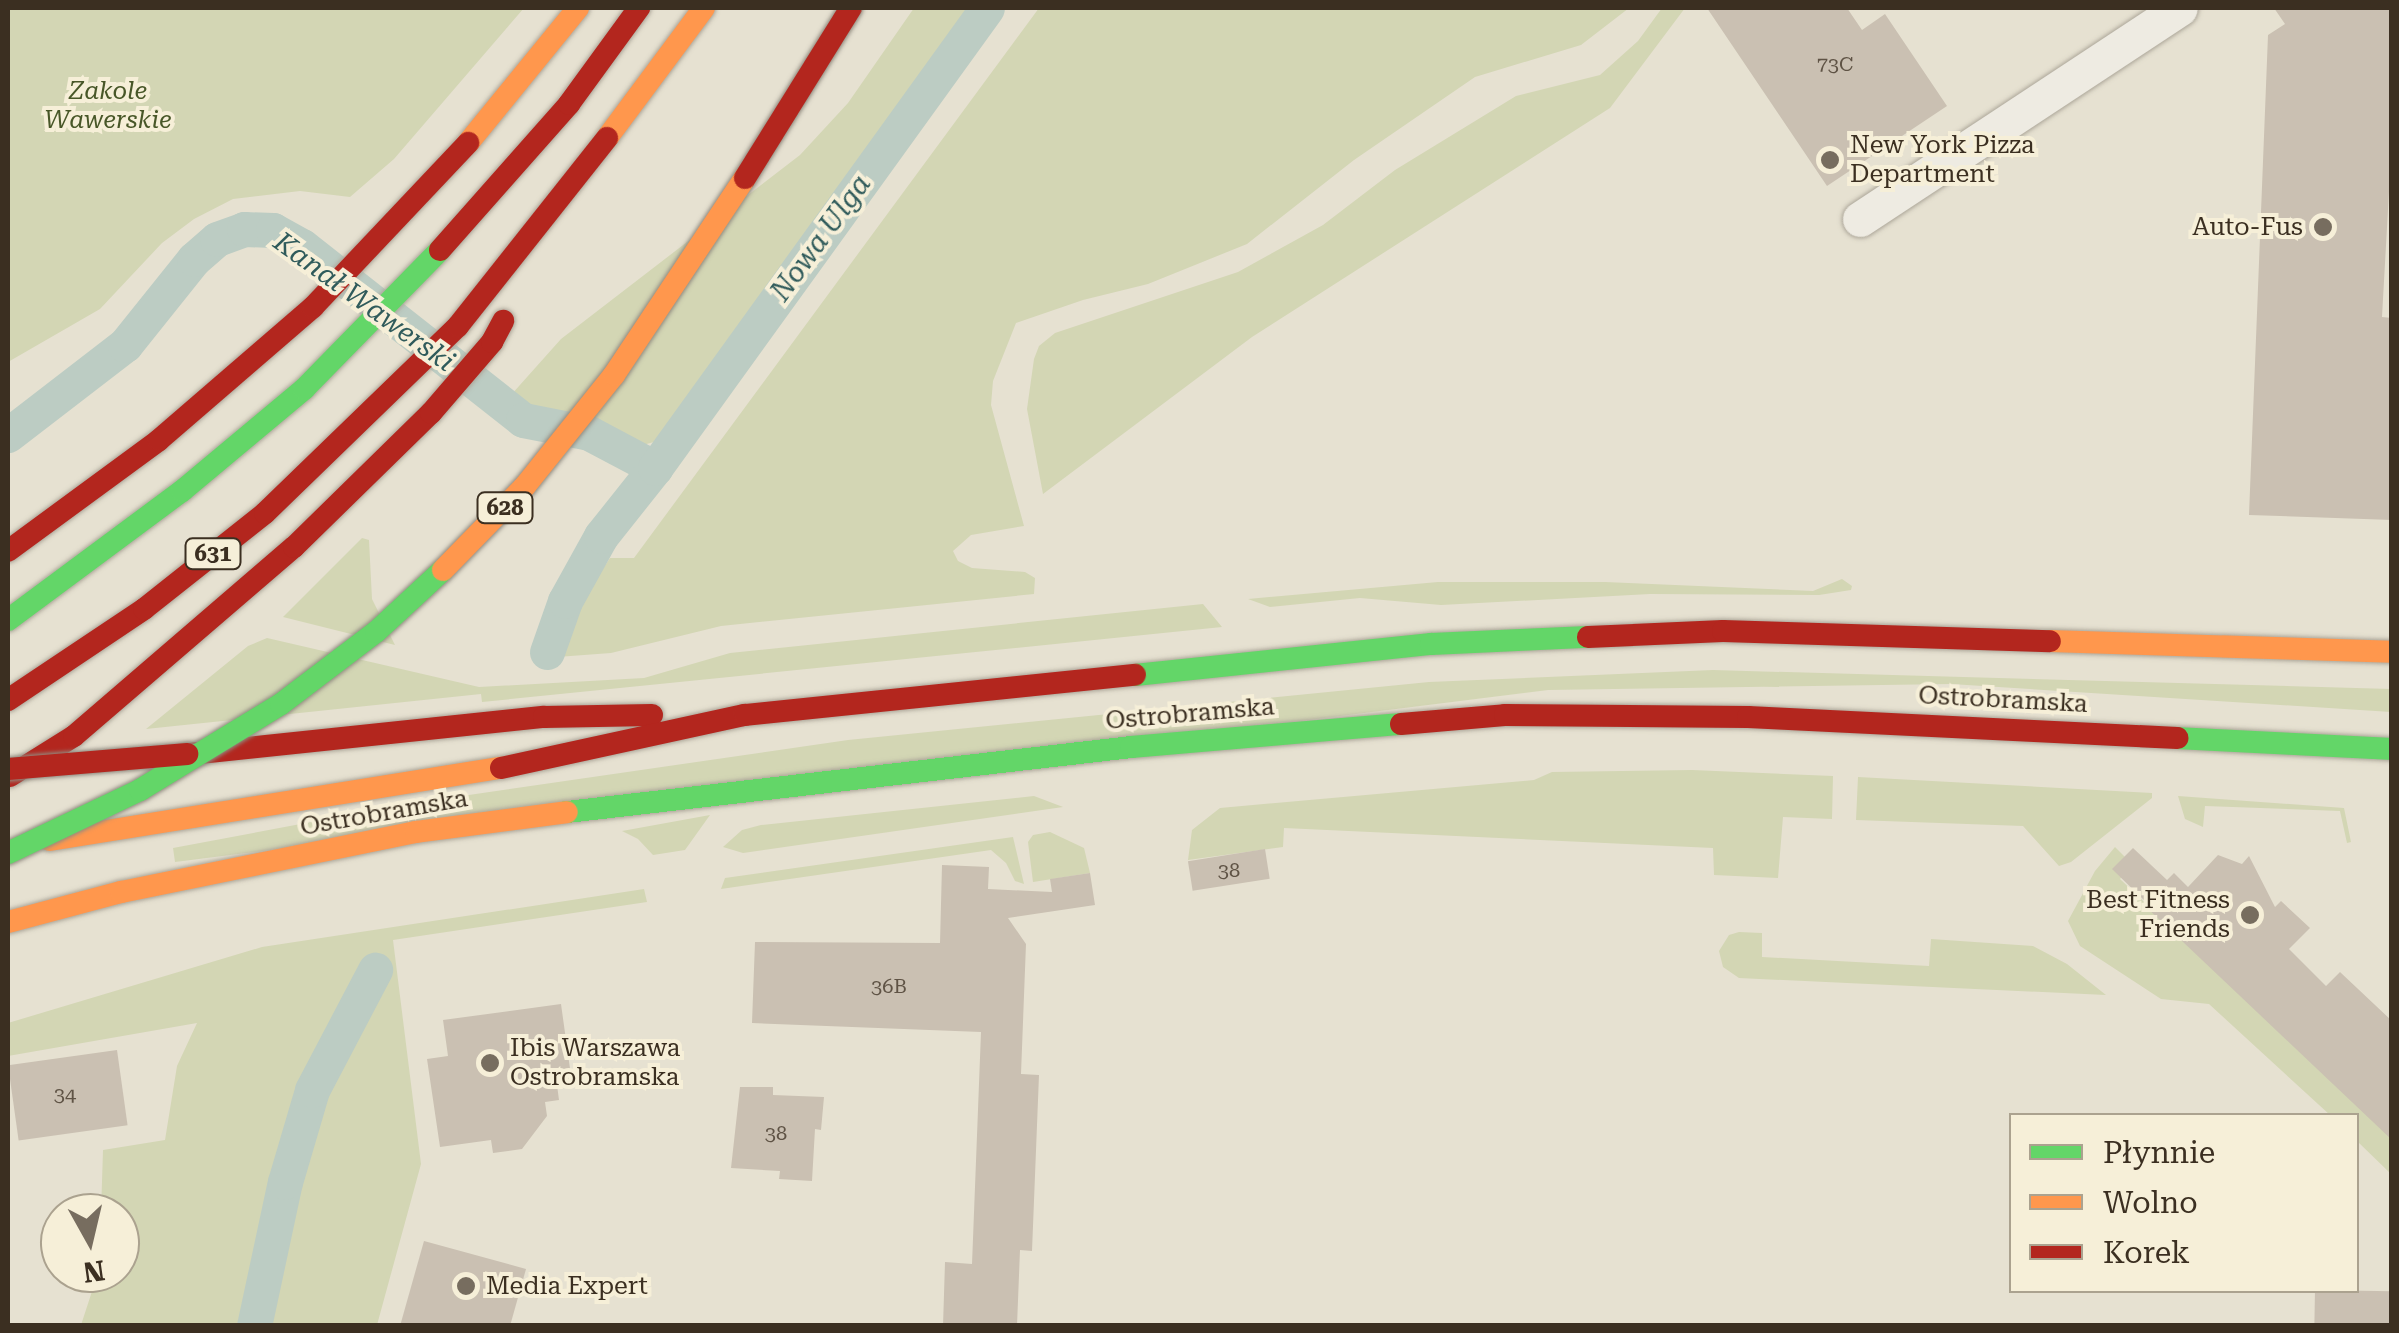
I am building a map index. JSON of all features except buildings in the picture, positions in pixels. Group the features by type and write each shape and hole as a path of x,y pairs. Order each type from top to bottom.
{"main road":[{"path":"8,550 127,466 313,307 488,120 578,8"},
{"name":"631","path":"8,620 182,492 352,342 406,289 542,136 639,8"},
{"name":"631","path":"8,700 144,608 265,514 400,386 458,326 583,171 704,8"},
{"name":"628","path":"8,850 140,790 281,704 398,614 486,530 614,375 715,226 851,8"},
{"path":"528,274 583,171"},
{"path":"8,778 74,736 166,661 294,547 431,412 492,342 510,308"},
{"path":"75,470 170,422 221,389"},
{"name":"Ostrobramska","path":"8,850 168,820 540,762 745,715 1373,649 1608,633 1722,631 2392,652"},
{"path":"8,769 544,717 745,715"},
{"name":"Ostrobramska","path":"8,922 121,892 416,832 1130,746 1487,716 1764,717 2392,748"}],"street":[{"path":"1860,219 2180,8"}],"green space":[{"name":"Zakole Wawerskie","path":"8,8 524,8 394,159 350,197 300,191 233,199 194,219 162,243 100,309 8,362"},
{"path":"914,8 969,8 701,377 661,440 643,445 602,433 534,412 511,395 561,339 800,155 848,103"},
{"path":"1039,8 1629,8 1581,45 1475,77 1354,160 1247,244 1148,284 1083,300 1016,323 993,381 991,405 1024,526 971,535 953,551 958,561 972,568 1025,572 1035,578 1034,594 721,626 611,653 557,657 573,614 610,558 634,558"},
{"path":"1662,8 1685,8 1610,108 1252,337 1043,494 1027,409 1034,359 1039,346 1055,333 1238,272 1323,225 1395,170 1516,96 1600,75 1638,41"},
{"path":"362,538 369,540 372,599 395,645 283,617"},
{"path":"1842,579 1852,586 1851,590 1819,595 1650,594 1441,605 1360,598 1270,607 1248,599 1438,582 1605,582 1813,591"},
{"path":"1203,604 1222,627 482,702 481,694 146,729 248,646 267,638 479,687 644,678 730,653"},
{"path":"1713,670 2391,689 2391,712 1951,684 1548,690 175,862 173,848 407,804 848,740 1429,682"},
{"path":"1692,770 1833,776 1832,819 1783,817 1778,878 1714,875 1713,848 1284,828 1283,847 1188,860 1192,830 1220,808 1534,780 1552,772"},
{"path":"1858,777 2152,793 2152,798 2071,862 2059,866 2023,826 1856,820"},
{"path":"1034,796 1063,807 743,853 723,847 742,830 761,825"},
{"path":"2178,796 2344,808 2351,842 2347,843 2340,811 2205,806 2203,827 2185,819"},
{"path":"710,815 685,850 653,855 638,839 622,831"},
{"path":"1050,832 1084,848 1090,873 1033,882 1028,842 1033,835"},
{"path":"1013,837 1024,884 1015,881 1006,863 991,850 721,889 725,878"},
{"path":"2115,847 2133,865 2120,879 2391,1137 2391,1174 2359,1143 2359,1113 2328,1113 2209,1004 2161,999 2080,946 2068,921 2095,871"},
{"path":"644,889 647,902 393,940 421,1164 377,1325 81,1325 91,1293 140,1293 140,1193 102,1193 103,1150 165,1140 177,1066 197,1023 8,1056 8,1023 262,947"},
{"path":"1762,933 1762,957 1929,966 1931,939 2033,946 2067,964 2106,995 1739,978 1723,967 1719,951 1729,935"}],"waterway":[{"name":"Nowa Ulga","path":"547,652 565,601 601,536 655,468 987,8"},
{"name":"Kanał Wawerski","path":"8,435 125,345 194,259 217,239 244,229 273,230 302,246 523,420 589,433 655,468"},
{"path":"254,1326 285,1182 312,1090 375,970"}],"traffic: fast":[{"path":"8,620 182,491 304,389 440,250"},
{"path":"8,853 140,790 281,704 376,632 443,570"},
{"path":"1135,675 1431,644 1588,637"},
{"path":"567,812 1131,747 1401,724"},
{"path":"2177,738 2392,749"}],"traffic: slow":[{"path":"468,143 578,8"},
{"path":"607,138 704,8"},
{"path":"443,570 525,486 614,375 745,178"},
{"path":"2050,641 2392,652"},
{"path":"50,840 501,768"},
{"path":"8,922 121,892 416,832 567,812"}],"traffic: jam":[{"path":"440,250 569,104 639,8"},
{"path":"745,178 851,8"},
{"path":"8,700 144,609 265,513 458,326 607,138"},
{"path":"8,551 159,440 313,307 468,143"},
{"path":"10,776 74,736 294,547 431,413 492,342 503,321"},
{"path":"1588,637 1723,631 2050,641"},
{"path":"501,768 745,715 1135,675"},
{"path":"190,754 544,717 652,715"},
{"path":"1401,724 1505,715 1748,717 2177,738"},
{"path":"8,769 187,754"}],"place":[{"name":"New York Pizza Department","path":"1830,160"},
{"name":"Auto-Fus","path":"2323,227"},
{"name":"Best Fitness Friends","path":"2250,915"},
{"name":"Ibis Warszawa Ostrobramska","path":"490,1063"},
{"name":"Media Expert","path":"466,1286"}]}
